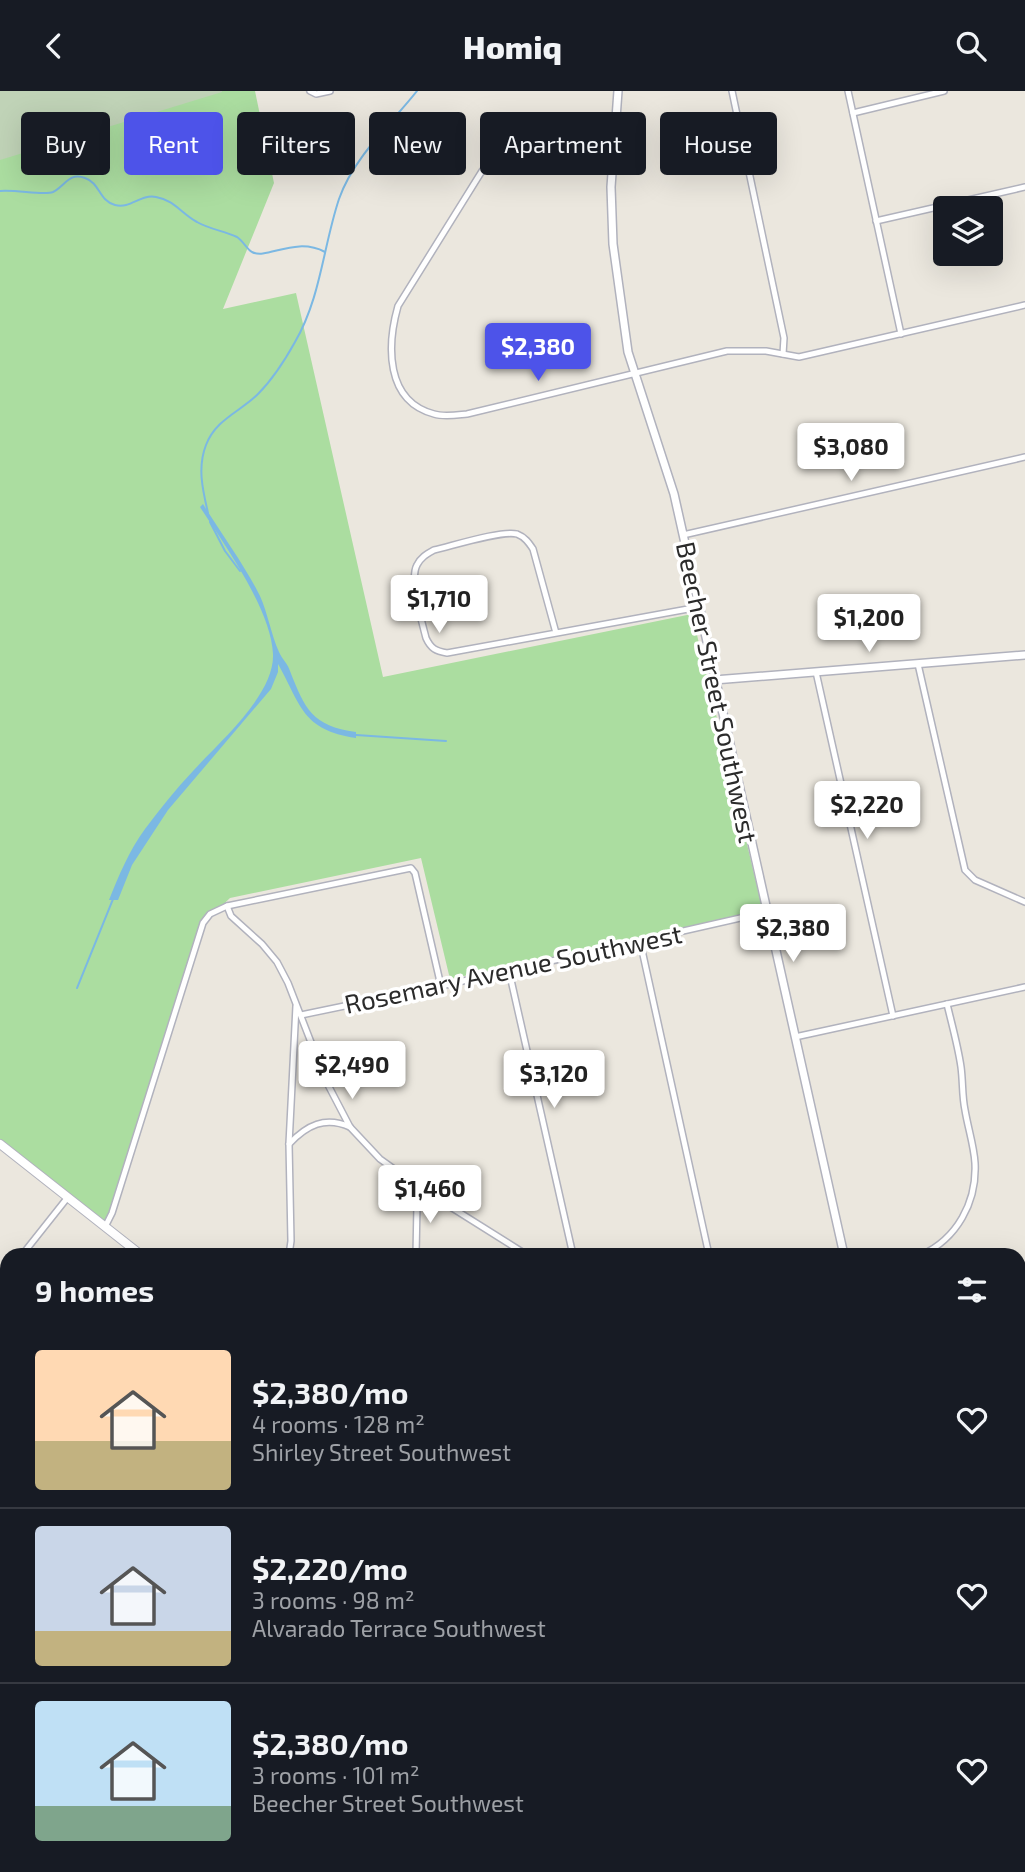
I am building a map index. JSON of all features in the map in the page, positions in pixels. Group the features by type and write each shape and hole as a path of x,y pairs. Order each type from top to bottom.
{"main road":[{"path":"0,1144 132,1248"}],"street":[{"path":"310,91 316,94 330,91"},
{"name":"Beecher Street Southwest","path":"616,112 618,91"},
{"path":"732,91 784,338 783,354"},
{"path":"848,91 901,334"},
{"path":"853,113 944,91"},
{"path":"480,174 403,294 392,325 390,354 395,378 405,397 422,410 442,416 467,414 727,351 766,351 799,357 1025,305"},
{"name":"Beecher Street Southwest","path":"612,175 613,244 623,321 634,374 667,469 683,535 842,1248"},
{"path":"876,221 1025,187"},
{"path":"683,535 1025,457"},
{"path":"556,633 533,549 521,536 506,534 434,550 424,555 417,564 414,579 426,638 429,646 447,653 699,607"},
{"path":"714,680 1025,655"},
{"path":"918,664 965,870 975,880 1025,902"},
{"path":"816,672 893,1016"},
{"path":"105,1227 116,1201 203,923 210,914 227,906 411,868 415,873 440,986"},
{"path":"227,906 231,916 262,944 277,962 296,1002 326,1081 350,1127 380,1159 516,1248"},
{"name":"Rosemary Avenue Southwest","path":"301,1015 767,912"},
{"path":"640,941 707,1248"},
{"path":"509,971 571,1248"},
{"path":"795,1037 1025,987"},
{"path":"290,1248 289,1145 296,1002"},
{"path":"933,1248 954,1230 970,1202 975,1181 975,1160 964,1108 961,1066 947,1004"},
{"path":"289,1145 302,1130 317,1123 333,1121 350,1127"},
{"path":"416,1248 417,1205 422,1189"},
{"path":"28,1248 68,1197"}],"green space":[{"path":"0,91 255,91 259,112 237,112 237,175 272,175 274,183 223,309 296,293 383,677 692,614 763,911 450,979 421,858 230,898 201,926 108,1230 0,1145"},
{"path":"0,91 222,91 157,112 124,112 124,122 110,126 110,112 21,112 21,154 0,160"}],"water":[{"path":"203,504 260,596 279,652 289,668 300,696 320,720 356,732 356,738 324,729 314,722 305,713 278,664 278,672 271,689 168,810 132,865 118,900 109,900 129,855 145,829 180,785 255,702 271,670 273,654 264,617 245,577 200,507"}],"waterway":[{"path":"208,513 201,471 203,454 210,436 222,422 258,394 287,356 311,307 345,184 363,156 417,91"},
{"path":"0,191 49,193 71,178 80,177 90,180 106,200 115,205 126,205 150,197 162,199 192,219 237,237 252,252 258,254 303,246 325,252"},
{"path":"210,522 225,551 240,571"},
{"path":"356,735 446,741"},
{"path":"77,988 113,899"}]}
